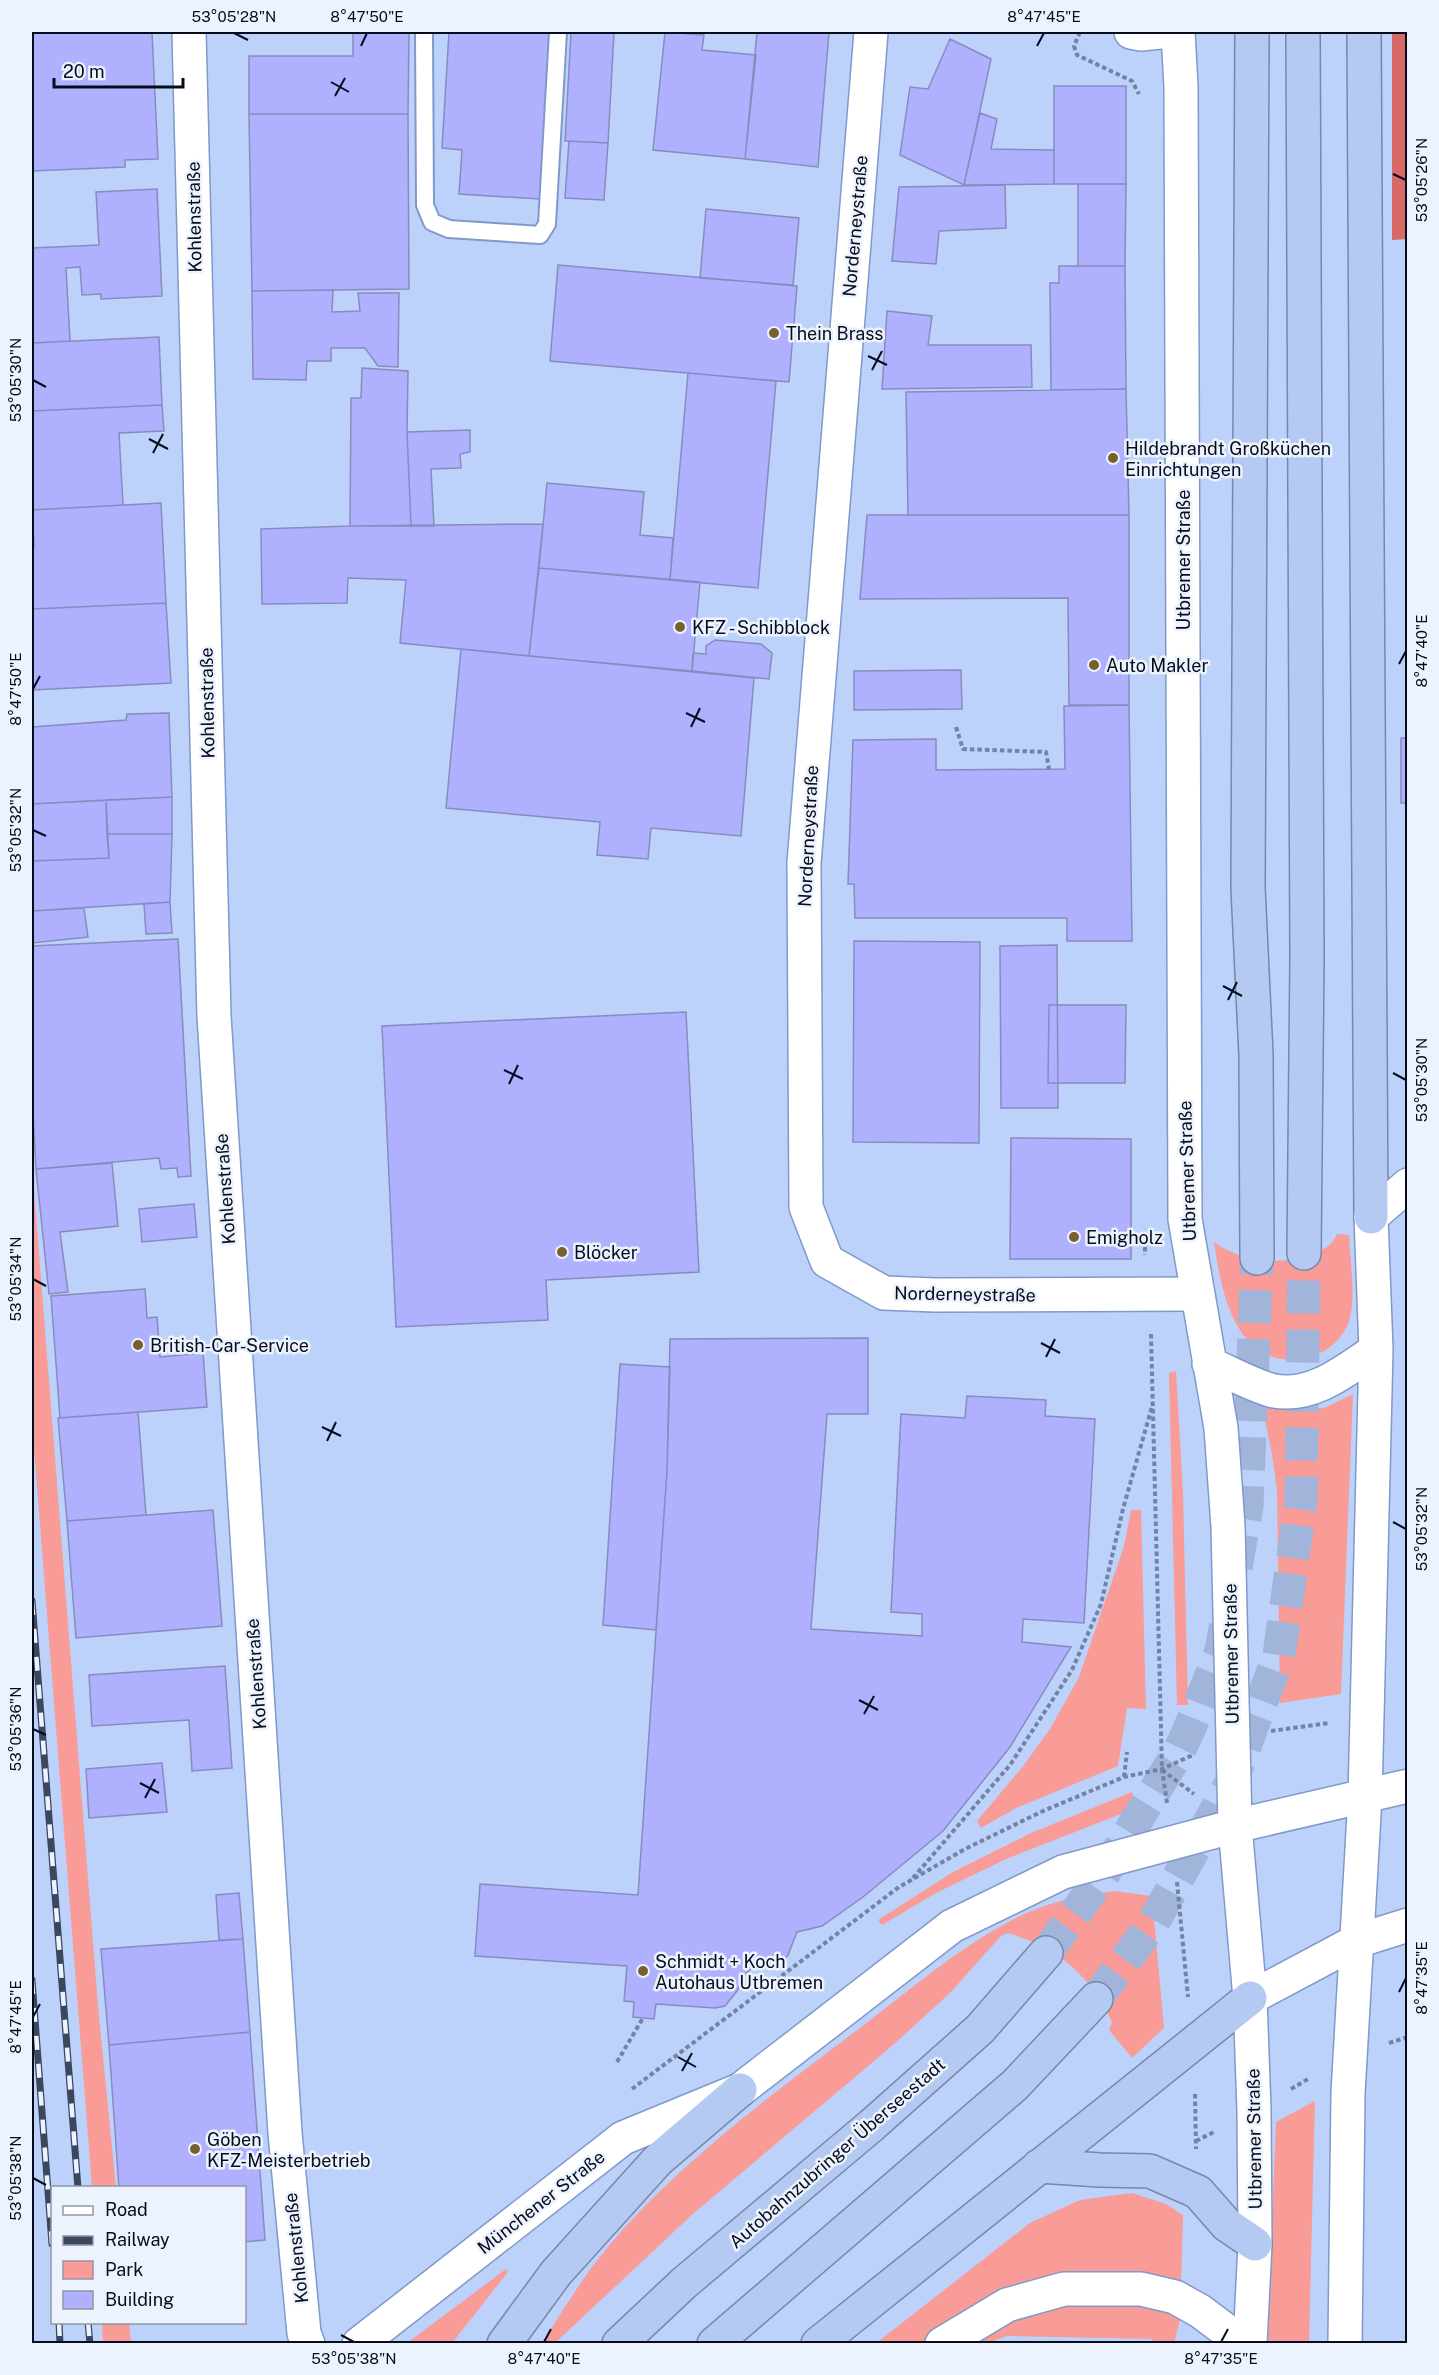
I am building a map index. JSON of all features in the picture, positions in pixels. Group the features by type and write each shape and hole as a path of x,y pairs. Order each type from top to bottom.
{"highway":[{"path":"1229,32 1233,210 1249,438"},
{"path":"1252,32 1248,888 1256,1055 1257,1258"},
{"path":"1302,32 1307,958 1304,1253"},
{"path":"1364,32 1371,1217"},
{"name":"Autobahnzubringer Überseestadt","path":"619,2343 684,2283 872,2125 980,2029 1046,1953"},
{"path":"818,2343 1250,1998"},
{"path":"714,2343 1015,2085 1096,1999"},
{"path":"504,2343 556,2273 658,2160 740,2090"},
{"path":"1039,2166 1100,2170 1150,2170 1198,2192 1227,2225 1255,2244"}],"street":[{"name":"Kohlenstraße","path":"189,32 214,1016 285,2133 304,2333 308,2343"},
{"name":"Norderneystraße","path":"871,32 804,863 806,1207 827,1261 884,1293 934,1295 1196,1294"},
{"path":"1131,32 1141,34 1160,32"},
{"name":"Utbremer Straße","path":"1178,32 1181,87 1185,1220 1221,1428 1228,1526 1235,1826 1250,1998 1254,2109 1255,2244 1250,2343"},
{"path":"1345,2343 1350,2056 1365,1797 1376,1350 1371,1217 1407,1185"},
{"path":"1209,1364 1273,1391 1297,1392 1324,1384 1376,1350"},
{"path":"740,2090 952,1926 1063,1872 1235,1826 1407,1786"},
{"path":"1250,1998 1357,1941 1407,1925"},
{"name":"Münchener Straße","path":"360,2343 623,2138 740,2090"},
{"path":"942,2343 1007,2305 1065,2289 1141,2289 1175,2296 1244,2343"}],"lane":[{"path":"424,32 424,205 432,222 449,229 540,235 547,224 558,32"}],"path":[{"path":"956,727 963,749 1046,752 1049,769"},
{"path":"910,1881 1010,1765 1072,1670 1101,1604 1123,1509 1154,1400"},
{"path":"692,2044 910,1881 965,1849 1043,1811 1124,1777 1162,1769 1233,1736 1367,1719"},
{"path":"1124,1777 1127,1752"},
{"path":"617,2062 644,2018"},
{"path":"1196,2141 1350,2056 1407,2037"}],"green space":[{"path":"32,1164 98,2006 116,2186 92,2186 32,1423"},
{"path":"1337,1234 1349,1235 1353,1294 1346,1329 1336,1342 1323,1352 1308,1358 1291,1360 1275,1358 1260,1351 1247,1340 1233,1318 1221,1280 1214,1242 1248,1258 1271,1261 1296,1258 1321,1250 1332,1242"},
{"path":"1176,1371 1183,1493 1188,1705 1177,1705 1169,1373"},
{"path":"1353,1394 1341,1694 1280,1703 1277,1491 1262,1406 1286,1410 1324,1408"},
{"path":"1131,1510 1141,1510 1146,1709 1127,1708 1118,1766 1016,1808 981,1828 977,1821 1024,1765 1050,1729 1079,1677 1124,1546"},
{"path":"1132,1792 1135,1806 1126,1812 1006,1859 936,1893 882,1925 878,1920 953,1872 1031,1833"},
{"path":"1114,1891 1152,1896 1164,2028 1132,2058 1109,2030 1112,2022 1083,1977 1057,1955 1042,1946 1007,1933 1000,1937 950,1993 893,2045 694,2213 555,2343 541,2344 603,2253 632,2220 695,2158 764,2101 941,1965 979,1939 1018,1917 1053,1903"},
{"path":"1315,2101 1309,2343 1267,2344 1276,2122"},
{"path":"1132,2193 1166,2204 1183,2215 1180,2320 1174,2343 1156,2343 1151,2339 1007,2336 987,2343 875,2344 1030,2223 1080,2200"},
{"path":"506,2269 508,2272 452,2343 407,2343"},
{"path":"102,2324 129,2324 131,2343 103,2343"}],"shaded area":[{"path":"1392,32 1407,32 1408,239 1392,240"}],"building":[{"path":"32,32 152,32 158,159 125,160 125,167 32,171"},
{"path":"353,32 409,32 408,114 249,114 249,56 353,56"},
{"path":"449,32 551,32 540,199 459,194 462,150 442,148"},
{"path":"571,32 614,32 608,143 565,141"},
{"path":"665,32 704,35 702,50 756,55 745,159 653,150"},
{"path":"757,32 829,32 818,167 745,159"},
{"path":"950,39 991,59 964,185 900,155 910,87 928,89"},
{"path":"1054,86 1126,86 1126,184 1054,184"},
{"path":"980,113 997,119 991,149 1054,150 1054,184 964,185"},
{"path":"249,114 408,114 409,289 252,291"},
{"path":"569,141 608,143 604,200 565,198"},
{"path":"1078,184 1126,184 1125,266 1078,266"},
{"path":"1005,185 1006,228 939,231 936,264 892,261 899,187"},
{"path":"157,189 162,296 101,299 101,294 82,295 80,267 66,268 70,341 32,343 32,248 99,245 96,192"},
{"path":"706,209 799,218 793,285 700,278"},
{"path":"558,265 797,286 789,382 550,361"},
{"path":"1059,266 1125,266 1126,389 1051,390 1050,283 1059,283"},
{"path":"333,290 332,312 360,311 358,293 399,293 398,367 378,366 365,348 331,348 331,361 307,361 306,380 253,379 252,291"},
{"path":"887,311 932,316 928,345 1031,345 1032,387 882,389"},
{"path":"159,337 162,405 32,411 32,343"},
{"path":"362,368 408,371 407,432 411,526 350,526 351,398 361,398"},
{"path":"688,373 776,381 758,588 670,580"},
{"path":"1126,389 1129,515 908,515 906,392"},
{"path":"162,405 164,431 119,433 123,505 32,510 32,411"},
{"path":"470,430 470,452 460,454 461,468 431,469 434,526 411,526 407,432"},
{"path":"547,483 644,492 640,535 673,538 670,580 539,568"},
{"path":"161,503 166,603 32,609 32,547 34,547 32,510"},
{"path":"867,515 1129,515 1129,705 1069,705 1068,598 860,599"},
{"path":"543,524 529,656 400,643 406,580 348,578 347,603 262,604 261,529"},
{"path":"539,568 700,582 692,671 529,656"},
{"path":"166,603 171,683 32,690 32,609"},
{"path":"715,640 761,644 772,653 769,679 692,671 693,653 706,654 706,646"},
{"path":"461,649 754,678 741,836 651,828 648,859 597,855 600,822 446,808"},
{"path":"961,670 962,709 854,710 854,671"},
{"path":"1129,705 1132,941 1067,941 1067,918 855,918 854,884 848,884 853,740 936,739 936,770 1065,769 1064,706"},
{"path":"169,713 172,797 32,804 32,727 126,720 127,714"},
{"path":"1401,738 1408,738 1408,803 1401,803"},
{"path":"172,797 172,834 107,834 106,800"},
{"path":"106,800 109,858 32,861 32,804"},
{"path":"107,834 172,834 170,902 32,911 32,861 109,858"},
{"path":"170,902 172,933 146,934 144,904"},
{"path":"84,908 88,937 32,943 32,911"},
{"path":"178,939 191,1176 178,1177 177,1168 161,1169 159,1158 36,1169 32,1095 32,946"},
{"path":"854,941 980,942 979,1143 853,1142"},
{"path":"1057,945 1058,1108 1001,1108 1000,946"},
{"path":"1049,1005 1126,1005 1125,1083 1048,1083"},
{"path":"686,1012 699,1272 546,1280 548,1320 396,1327 382,1026"},
{"path":"1011,1138 1131,1139 1131,1259 1010,1259"},
{"path":"112,1163 118,1226 60,1232 68,1292 49,1294 36,1169"},
{"path":"194,1204 197,1237 142,1242 139,1209"},
{"path":"145,1289 147,1318 157,1317 160,1357 203,1353 207,1407 60,1418 51,1296"},
{"path":"868,1338 868,1414 827,1414 811,1629 922,1636 922,1614 891,1612 901,1414 965,1418 967,1396 1046,1400 1045,1416 1095,1419 1084,1623 1023,1619 1022,1642 1071,1647 1010,1747 943,1831 863,1897 822,1926 797,1932 788,1955 781,1962 751,1969 744,1975 737,1991 725,2006 715,2008 656,2004 654,2019 633,2017 634,2002 624,2001 627,1966 475,1956 480,1884 638,1895 667,1471 670,1339"},
{"path":"620,1364 670,1367 667,1471 656,1630 603,1625"},
{"path":"138,1412 146,1515 67,1521 58,1418"},
{"path":"213,1510 222,1626 76,1638 67,1521"},
{"path":"225,1666 232,1768 192,1771 189,1720 92,1726 89,1675"},
{"path":"162,1763 167,1812 89,1818 86,1769"},
{"path":"239,1893 243,1939 219,1940 216,1895"},
{"path":"243,1939 250,2032 109,2045 101,1949"},
{"path":"250,2032 265,2240 246,2242 246,2186 119,2186 109,2045"}],"tunnel":[{"path":"1096,1999 1153,1923 1232,1781 1279,1655 1301,1500 1304,1253"},
{"path":"1236,1567 1247,1506 1257,1258"},
{"path":"1046,1953 1103,1875 1178,1753 1221,1651 1226,1623"}],"railway":[{"path":"32,1601 78,2186"},
{"path":"32,1980 51,2231"},
{"path":"59,2324 60,2344"},
{"path":"88,2324 90,2344"}],"place":[{"name":"Thein Brass","path":"774,333"},
{"name":"Hildebrandt Großküchen Einrichtungen","path":"1113,458"},
{"name":"KFZ - Schibblock","path":"680,627"},
{"name":"Auto Makler","path":"1094,665"},
{"name":"Emigholz","path":"1074,1237"},
{"name":"Blöcker","path":"562,1252"},
{"name":"British-Car-Service","path":"138,1345"},
{"name":"Schmidt + Koch Autohaus Utbremen","path":"643,1971"},
{"name":"Göben KFZ-Meisterbetrieb","path":"195,2149"}]}
